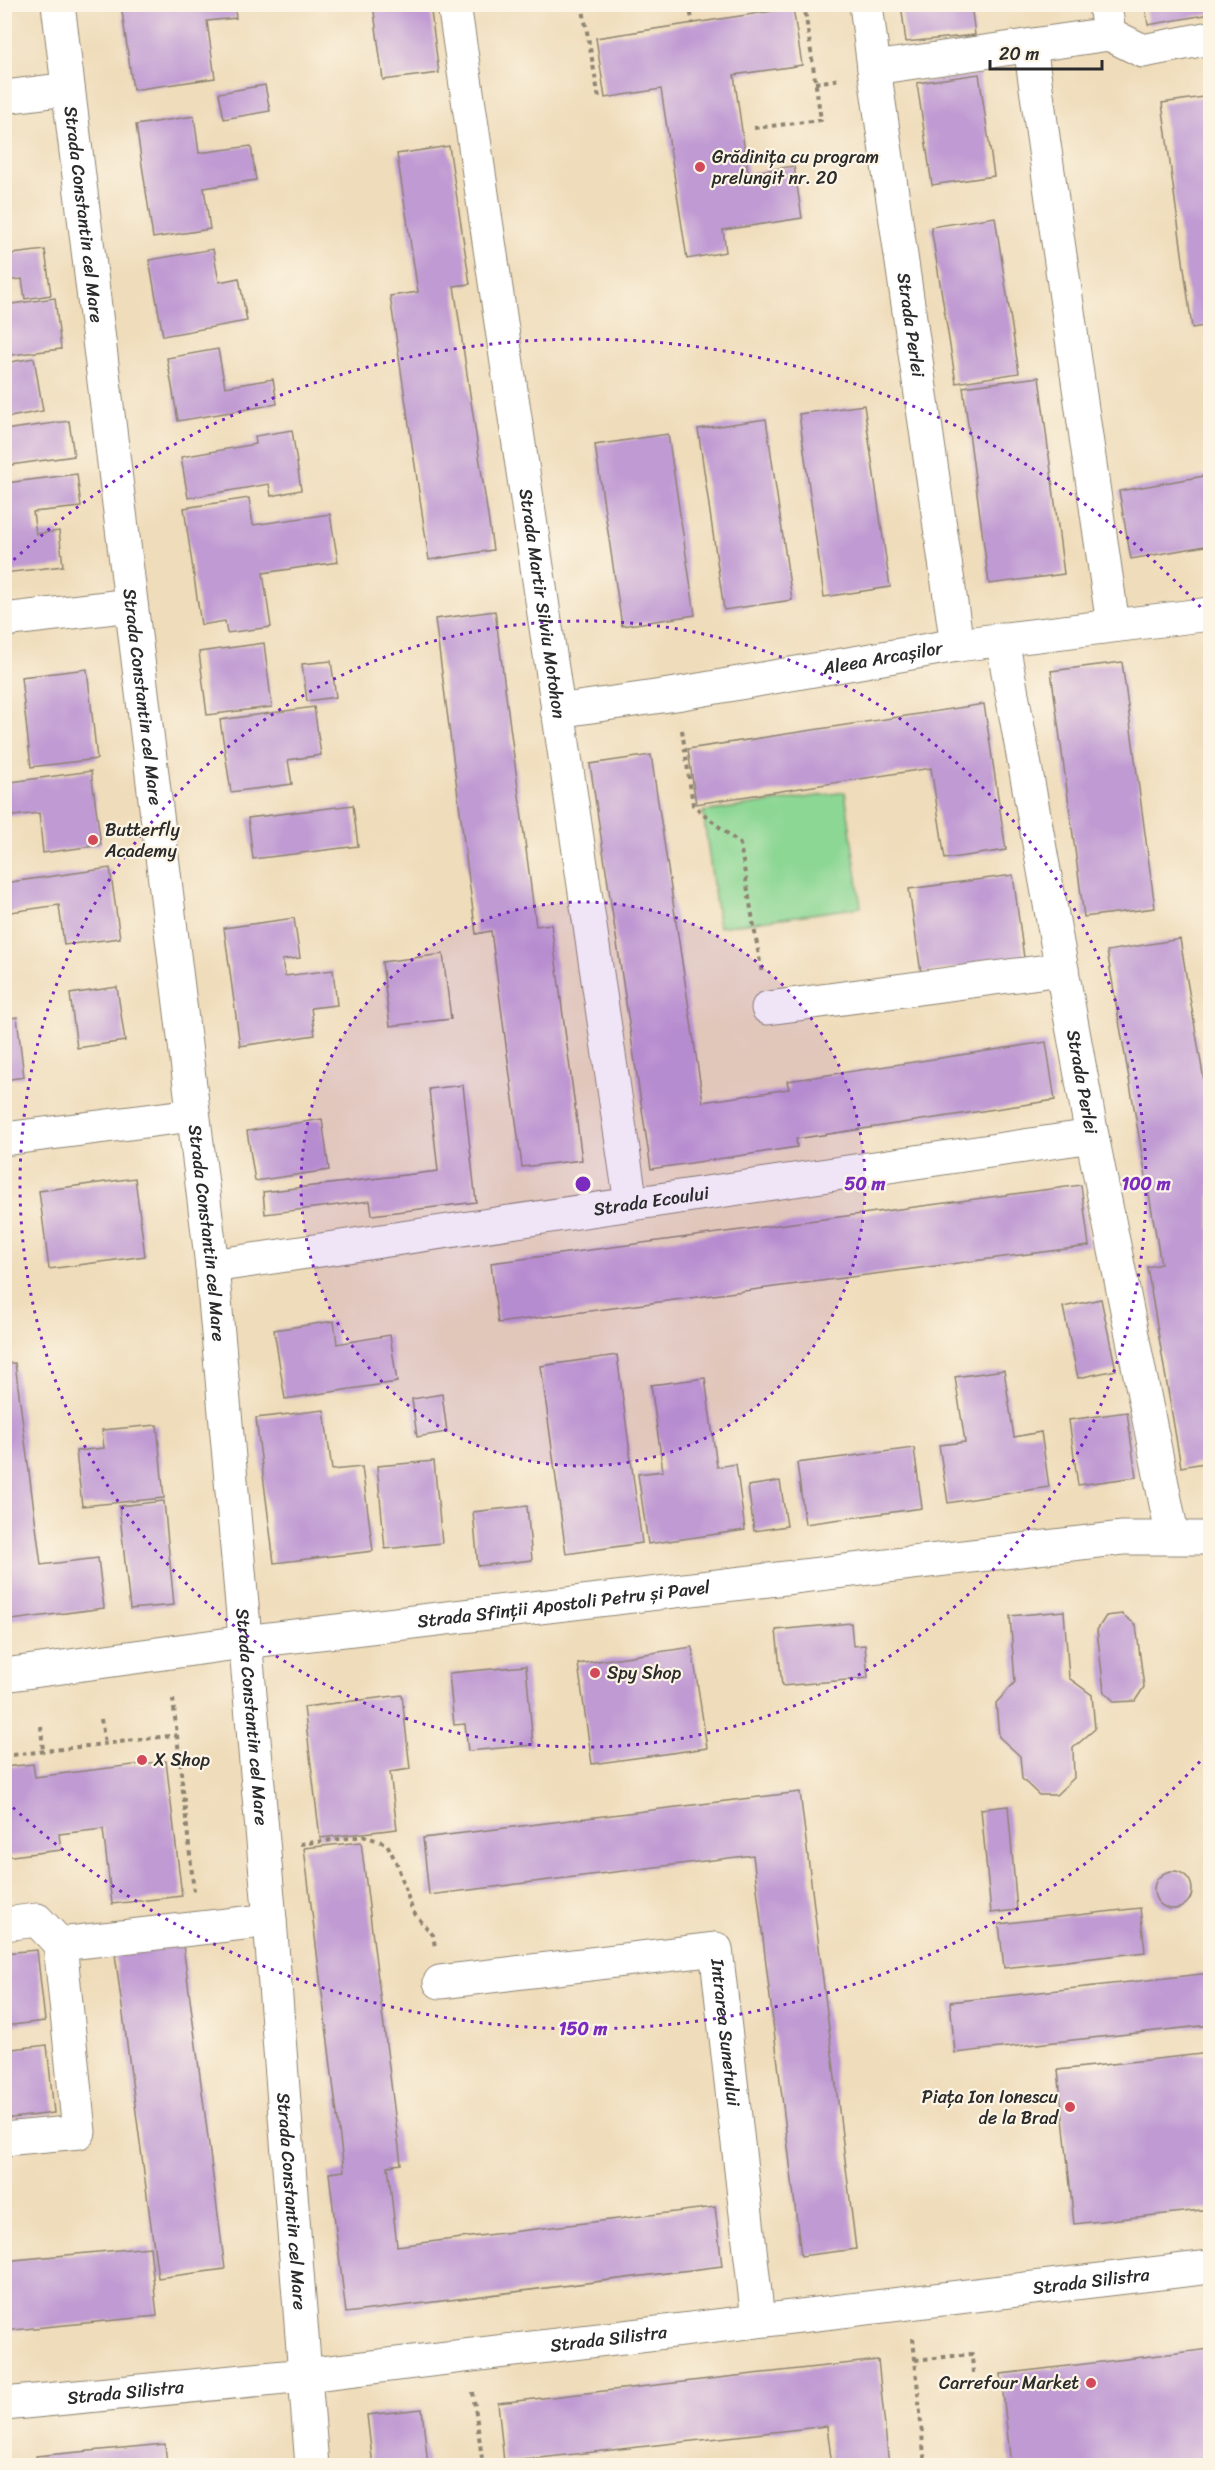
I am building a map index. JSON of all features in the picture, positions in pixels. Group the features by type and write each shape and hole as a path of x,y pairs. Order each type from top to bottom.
{"street":[{"name":"Strada Constantin cel Mare","path":"58,4 212,1266 270,1920 312,2466"},
{"name":"Strada Martir Silviu Motohon","path":"454,4 631,1204"},
{"name":"Strada Perlei","path":"867,4 874,68 957,645"},
{"path":"874,68 1030,46 1107,19 1143,51 1210,38"},
{"path":"1030,46 1113,625"},
{"path":"4,97 68,89"},
{"path":"4,620 131,605"},
{"name":"Aleea Arcașilor","path":"557,711 676,694 957,645 1210,614"},
{"name":"Strada Perlei","path":"1002,639 1092,1136 1170,1524"},
{"path":"768,1008 1062,969"},
{"path":"4,1139 193,1115"},
{"name":"Strada Ecoului","path":"212,1266 1092,1136"},
{"name":"Strada Sfinții Apostoli Petru și Pavel","path":"1123,1539 1170,1524 1210,1515"},
{"name":"Strada Sfinții Apostoli Petru și Pavel","path":"4,1675 244,1642 1123,1539 1210,1538"},
{"path":"4,1924 37,1920 60,1944 79,2132 4,2139"},
{"path":"60,1944 270,1920"},
{"name":"Intrarea Sunetului","path":"440,1982 716,1949 758,2320"},
{"name":"Strada Silistra","path":"4,2404 305,2375 1210,2267"}],"path":[{"path":"582,4 599,98"},
{"path":"693,24 690,6 712,4"},
{"path":"754,128 821,120 804,4"},
{"path":"676,694 693,805 740,844 768,1008"},
{"path":"173,1699 198,1928"},
{"path":"101,1719 105,1744"},
{"path":"41,1726 44,1752"},
{"path":"4,1756 177,1735"},
{"path":"263,1849 364,1836 387,1844 397,1864 413,1912 433,1935 440,1982"},
{"path":"909,2302 925,2466"},
{"path":"915,2360 972,2354 973,2373"},
{"path":"468,2356 483,2466"}],"green space":[{"path":"845,792 861,907 719,927 703,812"}],"building":[{"path":"121,4 234,4 236,18 207,21 215,78 133,90"},
{"path":"373,4 430,4 439,73 383,80"},
{"path":"901,4 971,4 975,35 906,42"},
{"path":"1145,4 1210,4 1210,14 1148,25"},
{"path":"793,8 802,65 734,75 748,173 794,166 802,218 723,230 726,252 687,259 661,89 605,98 596,38"},
{"path":"979,74 994,176 932,185 917,83"},
{"path":"265,85 270,111 224,119 219,93"},
{"path":"1210,96 1210,325 1192,328 1162,103"},
{"path":"194,116 199,153 251,146 256,180 204,188 210,229 153,238 136,125"},
{"path":"449,146 470,284 454,286 493,550 429,560 390,296 418,292 397,154"},
{"path":"995,217 1019,373 956,383 931,227"},
{"path":"213,249 219,282 239,278 247,321 163,336 149,260"},
{"path":"45,250 51,295 25,299 22,279 4,281 4,255"},
{"path":"55,298 61,349 4,356 4,305"},
{"path":"218,349 225,387 273,379 277,404 178,421 167,358"},
{"path":"34,358 43,411 4,418 4,363"},
{"path":"1039,377 1064,574 989,584 963,387"},
{"path":"864,405 890,587 824,597 799,414"},
{"path":"766,419 792,600 724,610 698,429"},
{"path":"69,421 74,456 4,466 4,430"},
{"path":"292,430 301,490 271,496 269,484 188,498 181,457 256,444 255,436"},
{"path":"668,434 695,615 622,626 595,445"},
{"path":"77,474 81,507 33,512 36,534 59,531 63,566 4,573 4,516 9,515 6,483"},
{"path":"1210,475 1210,545 1131,559 1119,491"},
{"path":"249,498 253,525 330,514 338,562 263,573 271,627 227,633 225,621 201,625 184,508"},
{"path":"495,611 536,926 551,924 582,1160 522,1167 491,931 476,934 435,619"},
{"path":"264,643 272,707 207,715 199,652"},
{"path":"331,661 336,697 307,701 302,664"},
{"path":"1122,662 1155,908 1084,917 1051,671"},
{"path":"87,669 97,759 31,767 21,677"},
{"path":"984,704 1006,850 945,859 931,768 696,804 688,749"},
{"path":"314,707 321,755 288,760 292,784 231,792 220,720"},
{"path":"651,755 703,1102 789,1089 787,1081 1046,1042 1055,1100 796,1139 797,1147 651,1169 590,764"},
{"path":"91,771 101,845 43,853 39,813 4,817 4,783"},
{"path":"353,805 358,846 253,859 248,818"},
{"path":"110,868 120,938 64,945 59,905 4,913 4,883"},
{"path":"1013,875 1024,958 921,973 909,889"},
{"path":"294,918 300,958 282,960 285,976 333,970 337,1005 311,1008 315,1035 240,1046 224,928"},
{"path":"1180,939 1210,1116 1210,1462 1181,1467 1147,1267 1161,1264 1107,951"},
{"path":"443,954 451,1019 390,1026 382,962"},
{"path":"117,987 125,1041 77,1048 70,994"},
{"path":"17,1017 24,1077 4,1080 4,1019"},
{"path":"463,1085 476,1202 372,1215 370,1201 265,1214 263,1192 438,1171 429,1089"},
{"path":"322,1119 329,1170 255,1181 247,1131"},
{"path":"135,1178 145,1256 49,1269 39,1191"},
{"path":"1081,1185 1089,1246 498,1323 491,1263"},
{"path":"1101,1299 1116,1370 1078,1378 1063,1307"},
{"path":"334,1321 337,1344 390,1335 397,1382 285,1399 274,1330"},
{"path":"617,1355 642,1543 566,1554 541,1366"},
{"path":"15,1363 41,1565 98,1558 104,1608 4,1621 4,1364"},
{"path":"1004,1370 1014,1437 1041,1432 1049,1487 948,1503 939,1445 965,1442 955,1377"},
{"path":"705,1378 717,1467 736,1464 745,1530 648,1544 638,1474 663,1471 651,1385"},
{"path":"442,1394 447,1432 417,1437 412,1399"},
{"path":"324,1410 332,1470 362,1467 373,1551 274,1563 256,1418"},
{"path":"1127,1412 1136,1477 1078,1485 1069,1420"},
{"path":"157,1425 164,1498 82,1506 76,1451 104,1448 102,1430"},
{"path":"914,1448 922,1508 805,1524 797,1463"},
{"path":"434,1461 442,1543 385,1549 377,1466"},
{"path":"780,1481 787,1526 754,1531 748,1486"},
{"path":"164,1501 174,1605 130,1609 119,1506"},
{"path":"527,1506 532,1560 478,1566 473,1512"},
{"path":"1064,1611 1069,1678 1092,1695 1095,1729 1073,1748 1074,1778 1056,1795 1039,1795 1022,1779 1020,1756 999,1737 996,1703 1015,1682 1010,1616"},
{"path":"1122,1614 1136,1625 1144,1687 1135,1701 1115,1702 1104,1692 1097,1630 1106,1616"},
{"path":"851,1623 853,1646 865,1645 868,1678 782,1686 776,1630"},
{"path":"692,1647 707,1748 592,1764 578,1664"},
{"path":"526,1666 533,1745 468,1751 465,1724 454,1725 449,1673"},
{"path":"402,1695 410,1769 390,1772 397,1829 320,1838 304,1707"},
{"path":"166,1761 182,1896 112,1904 103,1829 59,1834 61,1850 4,1857 4,1767 33,1764 35,1777"},
{"path":"800,1792 856,2249 801,2256 753,1855 429,1895 423,1838"},
{"path":"1008,1806 1017,1910 991,1913 981,1809"},
{"path":"361,1842 401,2164 388,2166 397,2246 715,2207 722,2266 346,2313 329,2173 344,2171 304,1848"},
{"path":"1173,1871 1186,1877 1192,1890 1186,1903 1173,1909 1160,1903 1154,1890 1160,1877"},
{"path":"1140,1908 1145,1952 1004,1968 999,1924"},
{"path":"183,1945 225,2269 158,2278 115,1954"},
{"path":"37,1950 45,2021 4,2026 4,1953"},
{"path":"1210,1973 1210,2025 955,2053 950,2002"},
{"path":"47,2045 54,2113 4,2119 4,2050"},
{"path":"1210,2053 1210,2209 1074,2224 1058,2070"},
{"path":"150,2247 157,2316 4,2331 4,2261"},
{"path":"1210,2349 1210,2461 1175,2466 1011,2466 1001,2374"},
{"path":"878,2360 889,2466 832,2466 827,2426 504,2462 498,2403"},
{"path":"422,2409 428,2466 373,2466 367,2415"},
{"path":"165,2444 167,2466 37,2466 36,2456"}],"place":[{"name":"Grădinița cu program prelungit nr. 20","path":"700,167"},
{"name":"Butterfly Academy","path":"93,840"},
{"name":"Spy Shop","path":"595,1673"},
{"name":"X Shop","path":"142,1760"},
{"name":"Piața Ion Ionescu de la Brad","path":"1070,2107"},
{"name":"Carrefour Market","path":"1091,2383"}]}
